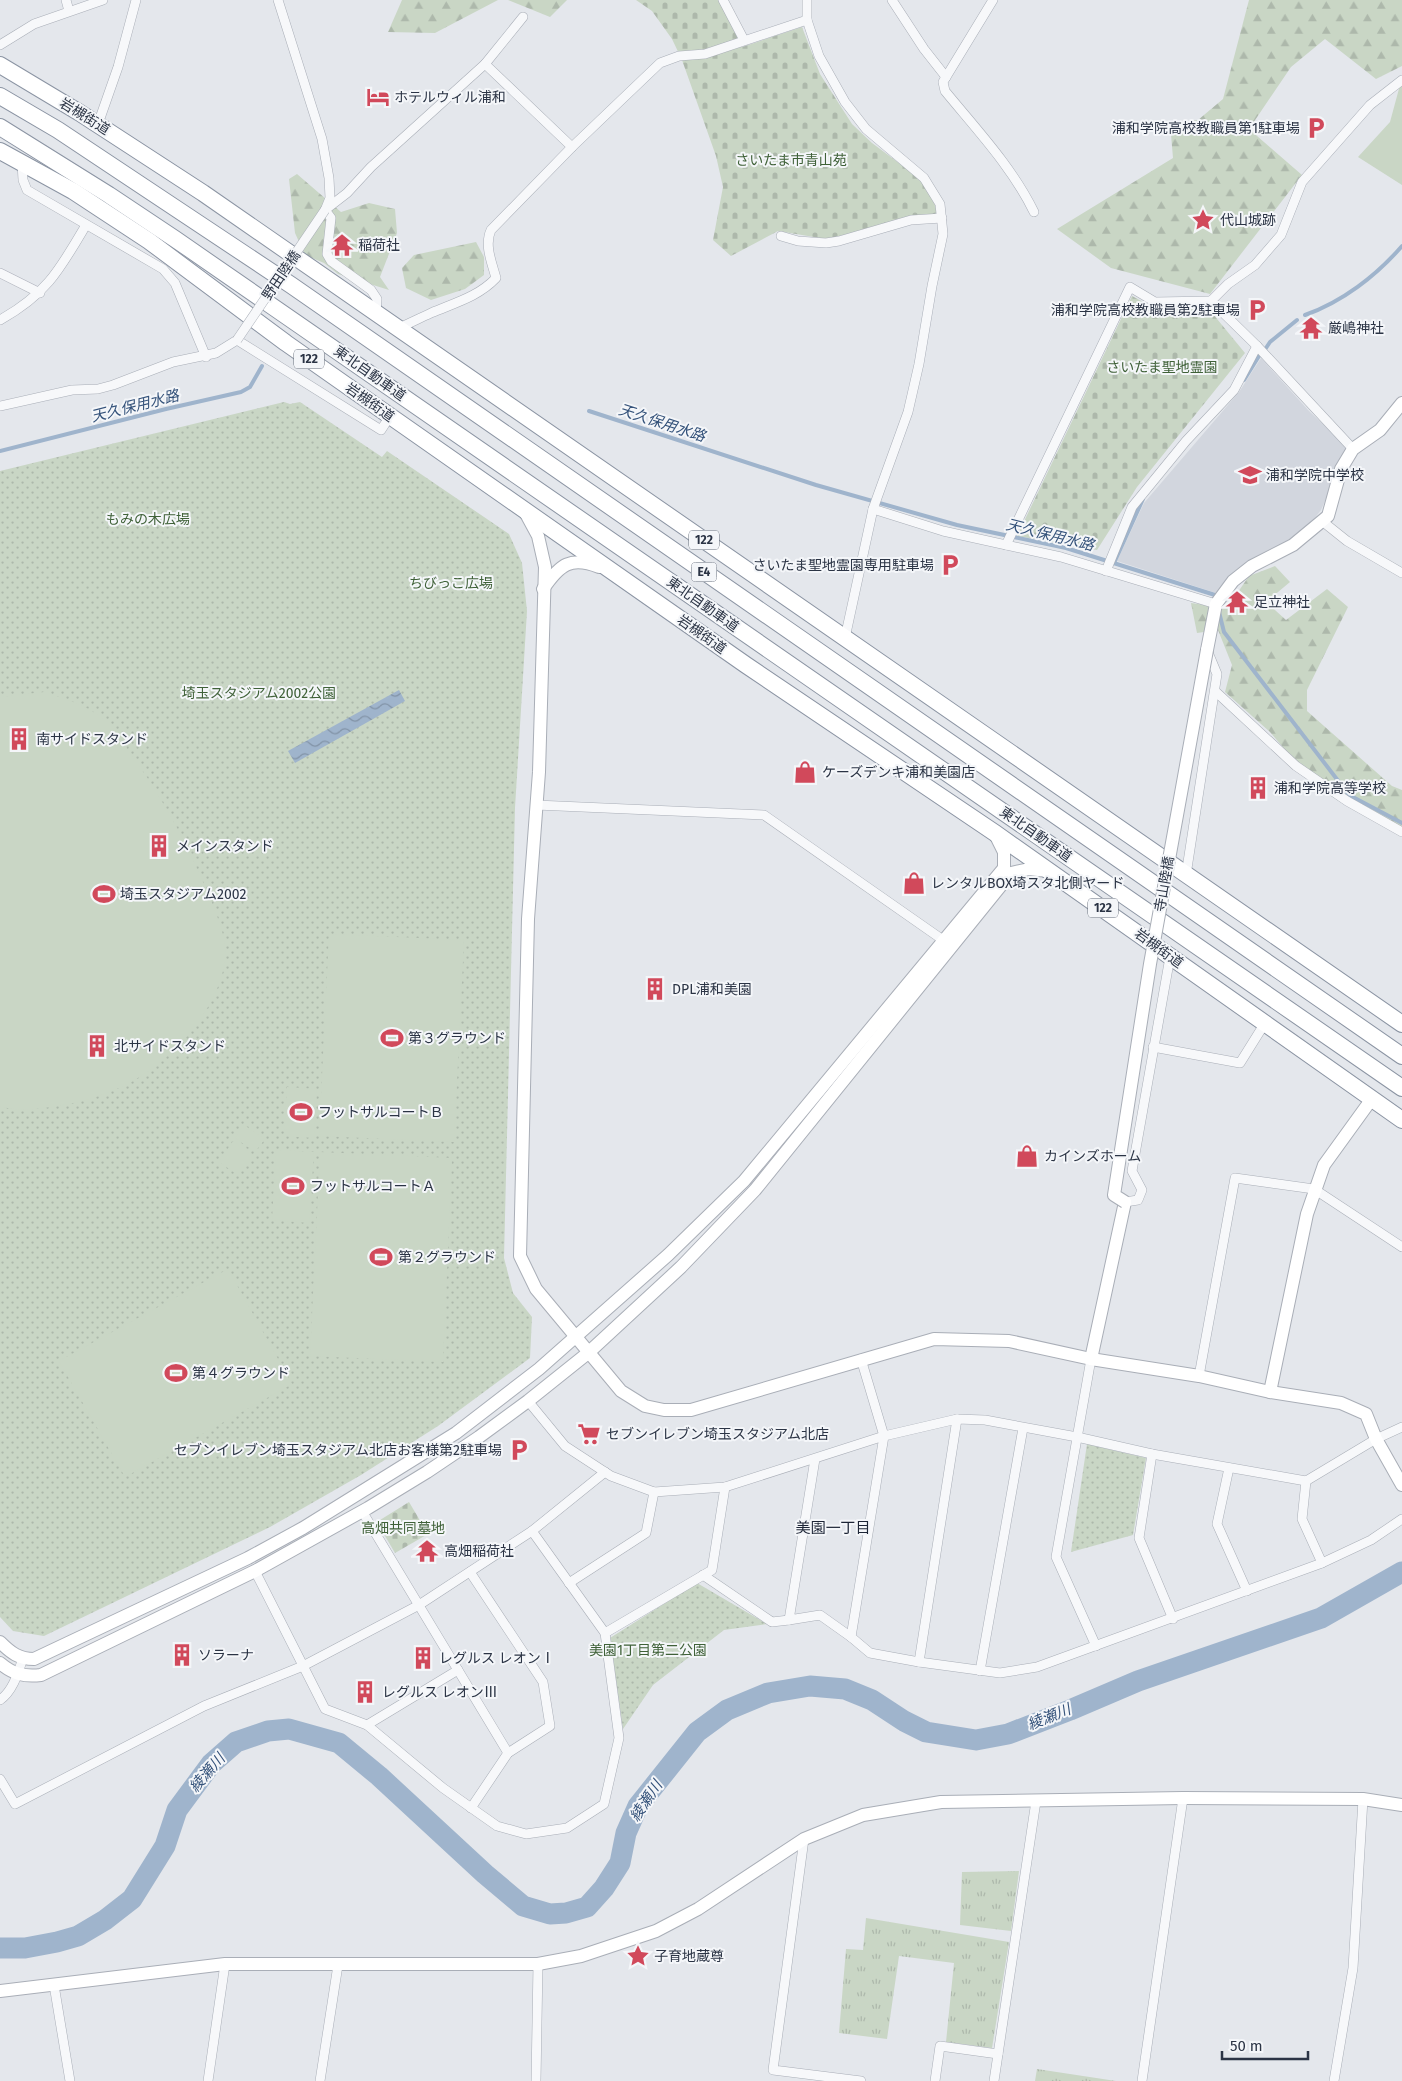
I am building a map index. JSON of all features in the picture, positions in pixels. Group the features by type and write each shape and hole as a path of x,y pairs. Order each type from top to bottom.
{"highway":[{"name":"岩槻街道","path":"0,65 98,124 203,193 1402,1024"},
{"name":"東北自動車道","path":"0,96 58,130 291,285 1402,1056"},
{"name":"東北自動車道","path":"0,127 92,184 192,250 1402,1088"},
{"name":"岩槻街道","path":"0,150 73,190 172,258 286,343 524,510 746,665 995,833 1371,1100 1402,1120"}],"street":[{"path":"66,0 69,11"},
{"path":"1,42 34,24 103,0"},
{"path":"98,124 118,67 136,0"},
{"path":"278,0 322,139 329,178 330,198 325,210"},
{"path":"723,0 744,40"},
{"path":"806,0 807,20 819,56 845,102 866,129 924,178 940,204 943,234 911,402 873,509 845,638"},
{"path":"892,0 924,49 946,77"},
{"path":"993,0 943,82 945,91 1002,160 1023,191 1034,212"},
{"path":"325,210 347,193 377,161 485,64 523,17"},
{"path":"399,328 462,301 486,288 496,278 487,238 491,230 572,147 660,63 679,56 705,54 807,20"},
{"path":"485,64 572,147"},
{"path":"1006,545 1130,287 1155,302 1211,301 1228,284 1255,265 1281,235 1302,182 1370,105 1402,80"},
{"path":"22,163 23,180 27,190 163,270 175,283 206,356"},
{"path":"325,210 331,218 327,254 331,261 371,290 378,299 376,312"},
{"name":"野田陸橋","path":"237,340 325,210"},
{"path":"781,236 798,241 826,243 910,220 942,218"},
{"path":"0,320 40,293 59,271 86,225"},
{"path":"166,274 172,258"},
{"path":"0,273 40,293"},
{"path":"1211,301 1257,346 1353,449"},
{"path":"0,406 72,390 98,389 172,362 206,356 229,346 237,340 381,430 390,416"},
{"path":"1106,571 1132,506 1186,441 1234,390 1257,346"},
{"path":"1186,875 1217,674 1206,650 1216,604 1233,580 1252,566 1294,545 1328,516 1341,470 1353,449 1380,430 1402,403"},
{"path":"873,509 943,531 1061,557 1216,604"},
{"path":"524,510 538,536 542,548 544,589 536,805 528,919 520,1256 536,1289 621,1391 645,1406 664,1410 691,1410 934,1339 1009,1342 1092,1359 1199,1376 1270,1392 1341,1403 1366,1414 1376,1439 1402,1485"},
{"path":"1322,521 1348,541 1402,573"},
{"path":"544,589 552,576 574,562 584,562 615,573"},
{"name":"寺山陸橋","path":"1125,1202 1114,1195 1150,964 1206,650"},
{"path":"1215,691 1296,766 1347,801 1402,832"},
{"path":"536,805 764,815 943,940"},
{"path":"0,1642 9,1651 23,1658 34,1659 48,1654 132,1611 248,1558 303,1528 456,1433 539,1370 668,1255 744,1181 1004,868 1004,852 995,833"},
{"path":"0,1663 17,1674 26,1677 55,1669 255,1571 427,1472 528,1401 588,1353 681,1267 755,1190 1011,873 1029,869 1050,872"},
{"path":"1096,1646 1056,1557 1092,1359 1125,1202 1138,1200 1142,1190 1132,1170 1170,957"},
{"path":"1153,1047 1240,1063 1265,1023"},
{"path":"1270,1392 1307,1214 1314,1189 1324,1165 1371,1100"},
{"path":"1199,1376 1235,1178 1314,1189 1402,1247"},
{"path":"851,1637 884,1436 861,1359"},
{"path":"528,1401 565,1446 611,1476 654,1492 726,1487 884,1436 956,1419 984,1420 1078,1437 1152,1454 1306,1481 1376,1439 1402,1427"},
{"path":"919,1662 956,1419"},
{"path":"980,1670 1023,1428"},
{"path":"1152,1454 1139,1538 1173,1619"},
{"path":"788,1620 815,1459"},
{"path":"1229,1468 1216,1524 1248,1591"},
{"path":"0,1779 15,1804 204,1706 303,1666 419,1605 532,1531 606,1472"},
{"path":"1306,1481 1302,1519 1322,1563"},
{"path":"605,1633 712,1570 726,1487"},
{"path":"569,1583 646,1533 654,1492"},
{"path":"362,1511 508,1753"},
{"path":"703,1575 772,1622 820,1615 870,1653 1000,1673 1037,1667 1173,1619 1322,1563 1372,1540 1402,1519"},
{"path":"255,1571 325,1709 367,1725 436,1783 497,1826 526,1834 567,1828 604,1804 619,1738 605,1633 532,1531"},
{"path":"470,1572 543,1682 550,1726 508,1753 471,1808"},
{"path":"0,1700 5,1697 23,1658"},
{"path":"367,1725 458,1670"},
{"path":"1142,2081 1183,1798"},
{"path":"0,1991 225,1964 538,1964 581,1956 656,1931 698,1909 804,1839 863,1815 941,1802 1183,1798 1363,1799 1402,1805"},
{"path":"1334,2081 1353,1968 1363,1799"},
{"path":"994,2081 1036,1801"},
{"path":"804,1839 773,2070 861,2081"},
{"path":"208,2081 225,1964"},
{"path":"536,2081 538,1964"},
{"path":"320,2081 338,1965"},
{"path":"54,1985 70,2081"},
{"path":"935,2081 940,2046 998,2054"}],"shaded area":[{"name":"浦和学院中学校","path":"1261,358 1309,411 1346,446 1346,453 1321,510 1310,524 1286,544 1252,559 1226,580 1216,593 1117,561 1144,503 1239,392"}],"green space":[{"path":"402,0 498,0 435,33 388,32"},
{"path":"508,0 567,0 550,17"},
{"name":"さいたま市青山苑","path":"636,0 719,0 742,47 802,27 820,74 852,124 872,143 923,181 932,195 937,212 933,216 826,239 778,231 731,256 713,240 723,187 716,156 682,60 672,39 652,11"},
{"path":"1249,0 1402,0 1402,66 1376,79 1325,39 1291,67 1249,129 1302,175 1210,294 1111,268 1057,229 1173,158 1170,123 1198,120 1223,99"},
{"path":"1400,85 1402,86 1402,185 1358,157 1390,122"},
{"path":"297,174 341,212 369,203 395,209 397,233 380,277 389,290 338,274 324,263 305,255 295,233 289,179"},
{"path":"476,242 484,257 484,275 465,289 431,300 406,288 402,268 414,255"},
{"name":"さいたま聖地霊園","path":"1132,296 1156,309 1208,308 1245,353 1137,487 1097,550 1017,536"},
{"name":"埼玉スタジアム2002公園","path":"284,402 290,404 300,402 382,457 387,451 509,534 522,563 527,611 515,808 504,1258 513,1293 532,1317 530,1358 438,1426 361,1475 270,1527 44,1636 13,1631 0,1617 0,471"},
{"path":"1275,566 1290,582 1266,602 1286,620 1327,589 1348,607 1307,690 1307,711 1392,786 1402,790 1402,830 1337,800 1315,785 1270,732 1225,692 1232,665 1218,630 1197,633 1191,603 1227,608 1249,576"},
{"name":"埼玉スタジアム2002","path":"44,692 89,709 116,731 164,805 193,860 219,920 226,952 221,978 204,1014 192,1031 163,1060 122,1087 93,1098 52,1107 19,1109 0,1106 0,697"},
{"name":"第３グラウンド","path":"329,934 464,940 454,1142 319,1136"},
{"name":"フットサルコートＢ","path":"287,1087 317,1089 314,1138 284,1136"},
{"path":"244,1125 265,1139 255,1152 235,1138"},
{"path":"233,1141 253,1155 238,1175 219,1162"},
{"name":"フットサルコートＡ","path":"276,1150 314,1152 309,1223 272,1220"},
{"name":"第２グラウンド","path":"320,1152 452,1158 443,1362 310,1356"},
{"name":"第４グラウンド","path":"228,1269 292,1384 125,1477 59,1361"},
{"path":"1087,1444 1146,1458 1133,1535 1071,1552"},
{"name":"高畑共同墓地","path":"409,1502 428,1534 395,1553 378,1524 380,1520"},
{"name":"美園1丁目第二公園","path":"697,1583 767,1624 724,1630 653,1685 623,1729 610,1638"},
{"path":"1019,1871 1011,1931 960,1925 962,1872"},
{"path":"866,1918 1009,1942 992,2048 946,2042 954,1963 899,1956 887,2039 839,2033 846,1949 863,1950"},
{"path":"1037,2069 1116,2081 1035,2081"}],"water":[{"path":"399,690 405,701 295,763 288,751"}],"waterway":[{"path":"1305,315 1319,310 1358,287 1381,268 1402,246"},
{"path":"1264,351 1270,342 1297,320"},
{"path":"1244,380 1259,356"},
{"name":"天久保用水路","path":"0,451 241,392 250,387 262,366"},
{"name":"天久保用水路","path":"589,411 816,485 957,525 1066,548 1215,595 1216,598"},
{"path":"1114,563 1143,499"},
{"name":"天久保用水路","path":"1219,612 1224,632 1349,795 1402,823"},
{"name":"綾瀬川","path":"0,1948 25,1948 78,1936 105,1920 132,1899 165,1846 177,1810 211,1764 236,1742 268,1731 289,1729 339,1743 379,1776 485,1874 523,1906 550,1914 566,1913 587,1907 604,1888 620,1863 626,1833 638,1806 697,1732 727,1710 768,1693 810,1686 845,1689 872,1700 904,1721 926,1732 976,1740 1008,1734 1138,1681 1321,1618 1402,1572"}],"place":[{"name":"ホテルウィル浦和","path":"378,97"},
{"name":"浦和学院高校教職員第1駐車場","path":"1316,128"},
{"name":"代山城跡","path":"1203,220"},
{"name":"稲荷社","path":"342,245"},
{"name":"浦和学院高校教職員第2駐車場","path":"1257,310"},
{"name":"厳嶋神社","path":"1311,328"},
{"name":"浦和学院中学校","path":"1250,475"},
{"name":"さいたま聖地霊園専用駐車場","path":"950,565"},
{"name":"足立神社","path":"1237,602"},
{"name":"南サイドスタンド","path":"19,739"},
{"name":"ケーズデンキ浦和美園店","path":"805,772"},
{"name":"浦和学院高等学校","path":"1258,788"},
{"name":"メインスタンド","path":"159,846"},
{"name":"レンタルBOX埼スタ北側ヤード","path":"914,883"},
{"name":"埼玉スタジアム2002","path":"104,894"},
{"name":"DPL浦和美園","path":"655,989"},
{"name":"第３グラウンド","path":"392,1038"},
{"name":"北サイドスタンド","path":"97,1046"},
{"name":"フットサルコートＢ","path":"301,1112"},
{"name":"カインズホーム","path":"1027,1156"},
{"name":"フットサルコートＡ","path":"293,1186"},
{"name":"第２グラウンド","path":"381,1257"},
{"name":"第４グラウンド","path":"176,1373"},
{"name":"セブンイレブン埼玉スタジアム北店","path":"589,1434"},
{"name":"セブンイレブン埼玉スタジアム北店お客様第2駐車場","path":"519,1450"},
{"name":"高畑稲荷社","path":"427,1551"},
{"name":"ソラーナ","path":"182,1655"},
{"name":"レグルス レオンⅠ","path":"423,1658"},
{"name":"レグルス レオンⅢ","path":"365,1692"},
{"name":"子育地蔵尊","path":"638,1956"}],"district":[{"name":"美園一丁目","path":"833,1528"}],"park label":[{"name":"もみの木広場","path":"148,519"},
{"name":"ちびっこ広場","path":"451,583"}]}
